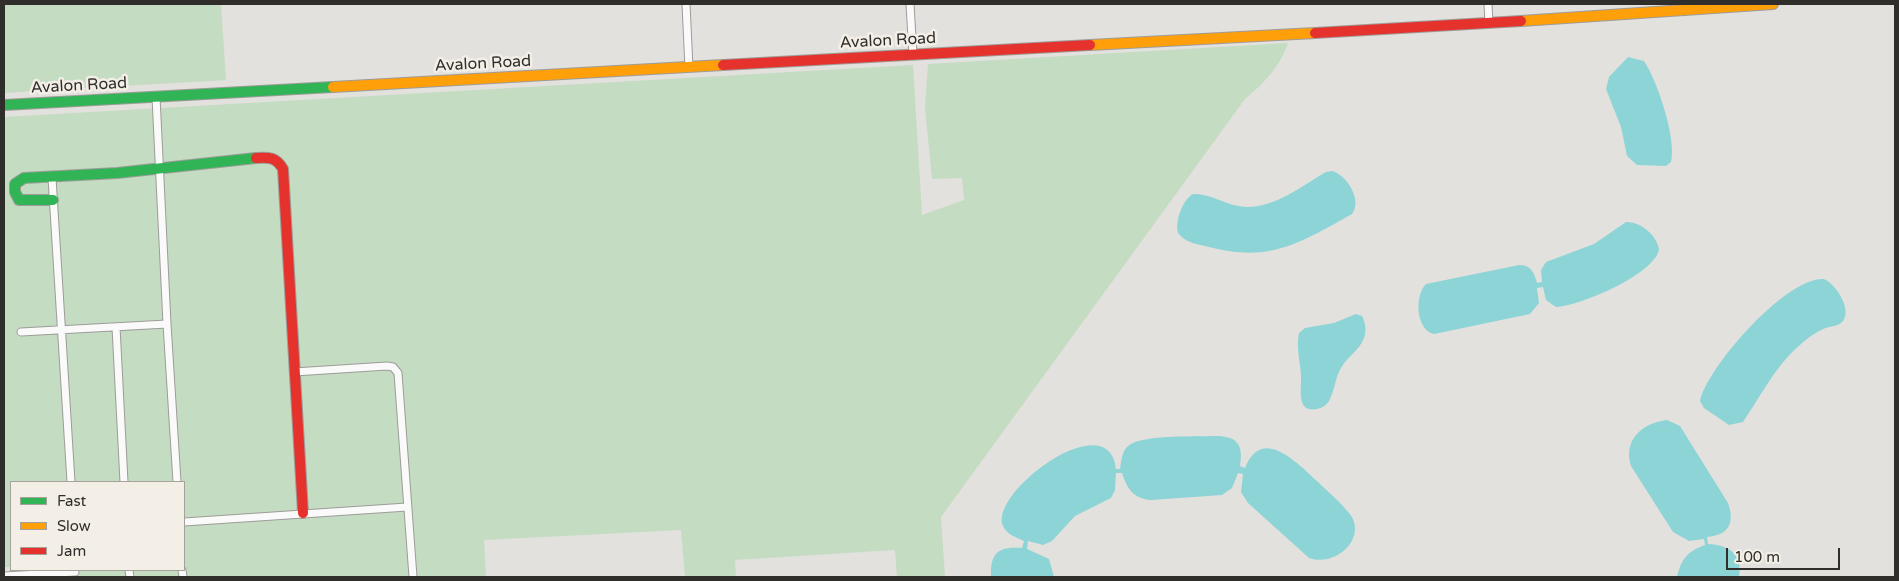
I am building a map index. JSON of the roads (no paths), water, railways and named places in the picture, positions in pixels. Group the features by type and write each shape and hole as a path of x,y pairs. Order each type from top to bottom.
{"main road":[{"name":"Avalon Road","path":"4,105 1489,23 1773,4"},
{"path":"53,200 19,200 15,192 15,184 24,178 140,172 159,168 270,158 279,162 283,169 303,513"}],"street":[{"path":"686,4 689,68"},
{"path":"910,4 913,55"},
{"path":"1488,4 1489,23"},
{"path":"156,97 177,481"},
{"path":"52,178 71,481"},
{"path":"21,332 167,324"},
{"path":"116,327 124,481"},
{"path":"294,372 387,366 393,367 398,372 413,577"},
{"path":"185,522 407,507"},
{"path":"4,576 75,573"}],"water":[{"path":"1628,57 1644,61 1660,95 1671,139 1671,162 1666,166 1637,165 1627,156 1621,127 1606,89 1609,77"},
{"path":"1332,171 1343,177 1351,188 1354,195 1355,208 1352,214 1300,241 1284,247 1250,253 1192,243 1178,233 1180,212 1186,201 1193,194 1204,195 1232,205 1250,207 1273,202 1326,172"},
{"path":"1626,222 1637,224 1647,230 1658,245 1659,250 1654,260 1644,269 1614,288 1581,301 1556,307 1546,300 1543,287 1537,288 1539,303 1530,314 1434,334 1423,326 1420,320 1420,296 1426,284 1519,265 1526,266 1533,272 1537,283 1542,282 1541,270 1546,262 1594,244"},
{"path":"1824,279 1838,291 1841,297 1846,310 1843,321 1817,332 1791,353 1743,422 1729,425 1704,408 1700,401 1706,386 1717,367 1751,326 1770,307 1790,292 1808,282"},
{"path":"1356,314 1362,316 1365,323 1362,343 1341,368 1327,404 1317,409 1305,407 1301,398 1299,333 1305,328 1334,323"},
{"path":"1667,420 1680,426 1728,503 1731,516 1728,527 1721,534 1707,537 1708,544 1722,546 1733,552 1739,562 1739,577 1677,577 1683,561 1689,553 1705,545 1704,539 1689,541 1673,532 1631,466 1629,457 1632,441 1637,434 1650,425"},
{"path":"1227,437 1236,442 1241,451 1240,466 1245,468 1252,455 1261,449 1270,448 1300,465 1352,517 1355,526 1354,535 1344,550 1337,556 1328,559 1318,560 1309,558 1248,503 1241,492 1243,474 1238,473 1232,488 1222,495 1151,500 1140,498 1132,492 1126,484 1122,473 1116,473 1115,490 1111,498 1075,516 1052,541 1043,545 1028,541 1027,549 1049,559 1054,577 991,577 992,562 997,553 1007,548 1022,548 1024,541 1007,532 1003,526 1004,511 1014,493 1031,476 1052,460 1073,449 1093,445 1109,451 1116,469 1120,469 1124,452 1133,443 1154,438"}]}
